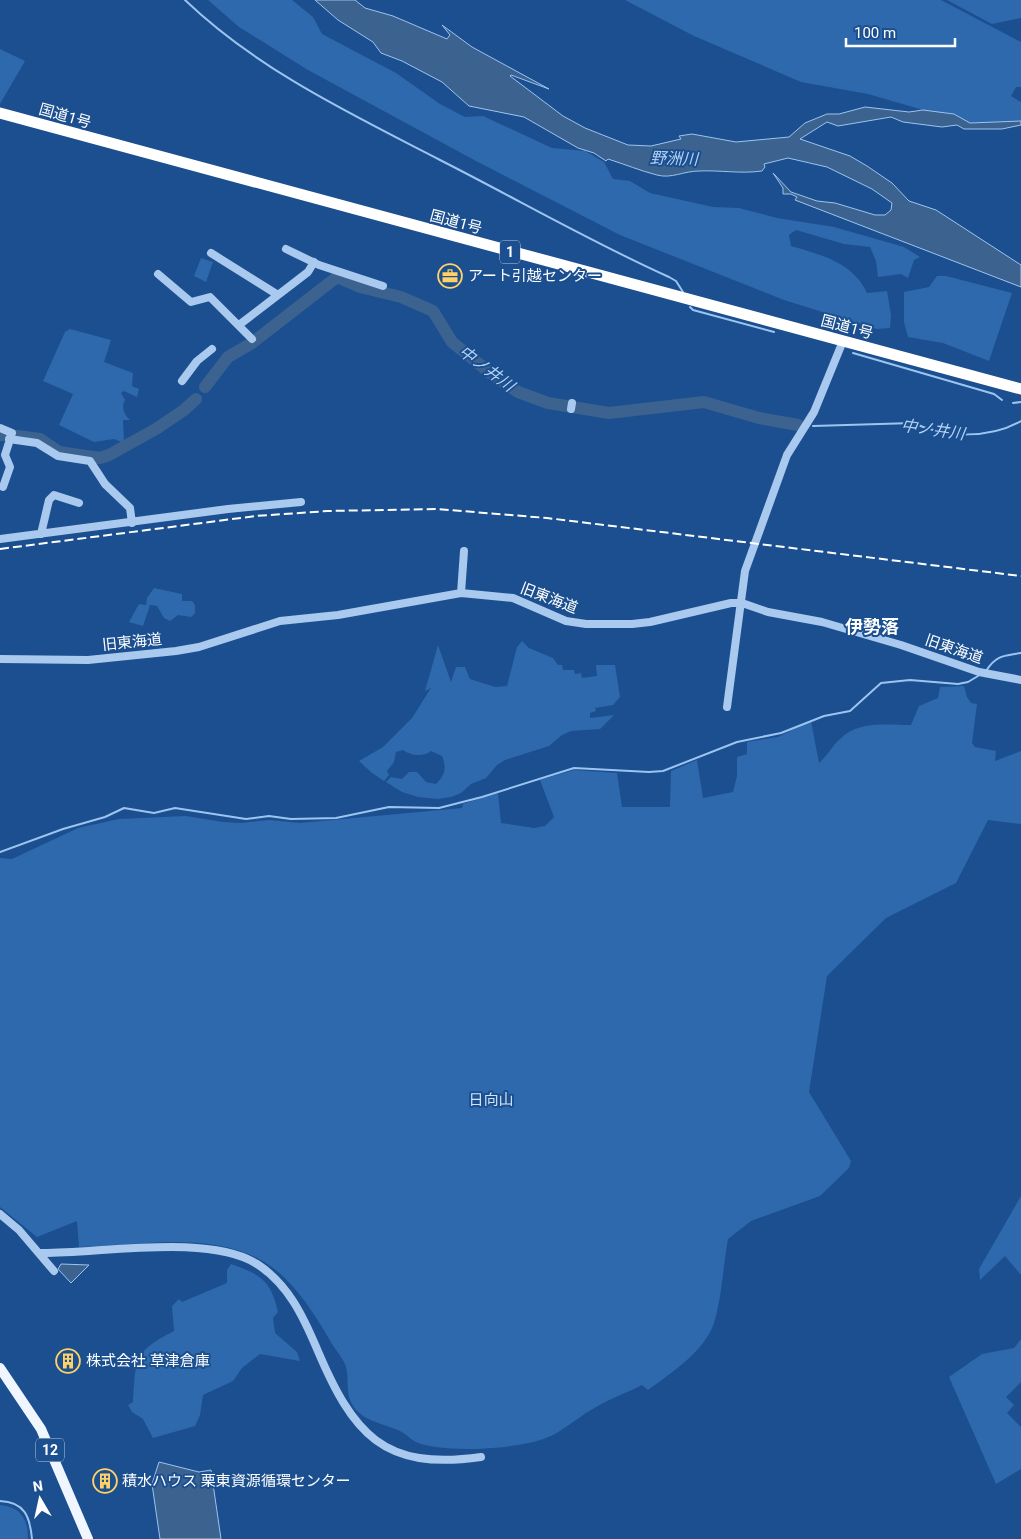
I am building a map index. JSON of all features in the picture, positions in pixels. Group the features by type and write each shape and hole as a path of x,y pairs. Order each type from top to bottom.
{"highway":[{"name":"国道1号","path":"0,113 1021,389"}],"main road":[{"name":"12","path":"0,1368 41,1429 88,1539"}],"street":[{"path":"286,249 314,262 383,286"},
{"path":"210,253 278,295"},
{"path":"239,324 308,272 314,262"},
{"path":"158,274 191,302 210,297 252,338"},
{"path":"727,707 745,571 781,471 794,441 814,412 843,341"},
{"path":"182,381 197,360 212,349"},
{"path":"0,428 12,433 5,455 10,467 3,487"},
{"path":"10,439 38,442 58,456 90,461 105,484 130,508 132,523"},
{"path":"41,534 49,500 54,495 79,503"},
{"path":"0,539 228,509 300,502"},
{"path":"461,593 464,551"},
{"name":"旧東海道","path":"0,659 88,660 176,651 199,647 280,621 338,615 461,593 513,598 566,621 586,624 641,623 666,619 711,607 742,603 768,612 822,622 864,633 979,672 1021,680"},
{"path":"0,1214 19,1230 54,1271"},
{"path":"40,1253 170,1248 214,1250 239,1256 256,1264 289,1293 306,1323 343,1406 365,1432 396,1452 413,1457 434,1461 453,1461 481,1457"}],"green space":[{"path":"208,0 292,0 313,17 322,34 396,73 440,104 465,117 483,116 552,148 585,151 604,162 613,179 630,181 650,193 713,207 739,208 777,218 834,227 904,247 920,257 914,260 908,278 901,274 878,277 876,261 870,247 844,244 796,230 789,235 791,246 825,257 845,267 861,282 867,293 887,291 891,315 890,328 877,329 784,300 620,235 476,161 308,70 239,27"},
{"path":"625,0 941,0 1021,42 1021,87 1016,87 1011,96 1021,102 1021,121 970,123 954,114 923,110 868,94 801,82 694,36"},
{"path":"947,0 1021,0 1021,18 992,24"},
{"path":"0,49 25,61 0,104"},
{"path":"201,258 213,262 206,282 194,276"},
{"path":"937,276 946,276 1012,293 989,361 943,343 908,337 904,322 904,292 929,287"},
{"path":"70,329 111,340 104,362 133,373 132,386 139,389 137,397 124,391 121,393 125,400 124,411 130,420 123,420 124,443 114,439 94,442 59,425 73,394 43,381 65,332"},
{"path":"154,588 182,594 182,601 192,601 195,605 195,613 191,617 178,615 170,621 164,618 157,606 150,605 143,626 129,622 139,604 146,605 147,598"},
{"path":"522,641 529,648 553,658 558,665 562,665 563,670 574,670 575,674 581,673 582,678 597,676 596,665 615,665 620,697 613,705 595,708 596,711 590,713 590,718 614,715 600,729 571,731 562,735 549,746 505,760 497,765 486,778 471,784 461,793 451,797 438,799 418,797 402,792 386,782 391,777 402,779 409,772 417,772 426,782 436,784 445,768 442,756 431,751 421,755 410,754 403,750 396,752 394,762 387,771 389,775 384,781 359,761 383,747 412,718 431,688 425,691 438,645 451,682 456,667 465,667 470,679 495,687 507,686 517,647"},
{"name":"日向山","path":"964,686 971,703 977,704 972,743 975,747 996,751 995,761 1021,751 1021,824 988,820 956,883 886,918 827,976 809,1092 851,1161 849,1168 820,1196 751,1221 728,1239 719,1303 710,1333 686,1361 648,1390 642,1385 597,1406 564,1429 534,1442 481,1449 428,1446 416,1442 400,1431 359,1413 350,1400 345,1364 319,1322 293,1286 259,1259 238,1250 217,1245 194,1243 170,1242 79,1247 77,1221 37,1237 0,1207 0,858 12,859 78,828 119,819 186,816 223,822 241,823 269,820 300,823 462,808 463,804 498,793 501,823 534,828 545,826 554,817 540,780 574,770 617,773 622,807 670,807 671,771 697,760 703,798 733,792 737,776 737,757 747,754 747,742 778,737 811,721 819,763 847,733 864,726 883,724 911,725 919,706 938,698 940,687"},
{"path":"1021,1196 1021,1275 1005,1256 980,1280 979,1269"},
{"path":"231,1264 257,1276 268,1286 278,1312 273,1318 275,1333 297,1352 300,1361 260,1354 242,1368 233,1381 203,1395 200,1415 195,1426 153,1438 143,1419 132,1412 128,1405 133,1402 136,1366 139,1358 151,1345 174,1331 172,1306 179,1299 182,1302 227,1283 227,1270"},
{"path":"1021,1339 1021,1382 1006,1397 1014,1405 1007,1413 1021,1427 1021,1469 996,1484 949,1377 982,1354 1014,1348"},
{"path":"0,1505 13,1508 22,1515 27,1526 28,1539 0,1539"}],"water":[{"name":"野洲川","path":"315,0 355,0 365,8 393,16 447,39 450,35 442,25 472,47 549,89 510,76 563,116 585,128 628,145 651,146 681,139 679,136 692,134 736,142 789,137 805,123 827,114 839,114 865,107 909,112 923,110 954,114 970,123 1021,121 1021,125 1002,129 964,129 957,125 942,127 903,122 891,117 838,126 827,122 800,139 850,156 892,183 909,201 936,210 1021,265 1021,287 795,200 797,197 791,194 783,194 783,188 773,173 791,192 817,201 835,203 875,215 885,215 891,210 892,203 872,189 827,167 788,158 764,164 765,167 762,171 699,171 662,176 608,159 606,161 594,153 578,148 524,117 469,106 442,82 402,61 381,53 373,42 338,20"},
{"path":"61,1264 89,1265 71,1283 58,1269"},
{"path":"159,1462 199,1472 211,1470 221,1539 160,1539 152,1484"}],"waterway":[{"path":"185,0 243,48 306,89 583,235 669,277 676,281 683,292"},
{"name":"中ノ井川","path":"205,387 228,357 252,343 337,277 360,287 401,297 433,311 452,342 494,376 518,392 548,403 609,413 704,402 759,418 798,425"},
{"path":"690,307 693,310 774,332"},
{"path":"853,353 994,394 1002,400"},
{"name":"中ノ井川","path":"17,436 40,439 59,452 100,458 156,429 184,410 196,399"},
{"path":"1013,403 1021,402"},
{"name":"中ノ井川","path":"813,426 913,423 939,432 968,434 996,431 1021,421"},
{"name":"中ノ井川","path":"0,435 5,435"},
{"path":"986,671 997,659 1021,653"},
{"path":"0,852 63,829 105,817 124,808 154,813 175,808 246,819 269,816 291,819 336,818 389,807 439,808 482,797 574,768 663,771 737,742 781,733 824,716 850,711 881,683 910,680 958,684 968,682 978,676"},
{"path":"0,1501 15,1504 25,1512 30,1524 32,1539"}],"railway":[{"path":"0,549 256,516 328,511 437,509 547,518 1021,576"}],"place":[{"name":"アート引越センター","path":"450,276"},
{"name":"株式会社 草津倉庫","path":"68,1361"},
{"name":"積水ハウス 栗東資源循環センター","path":"105,1481"}],"district":[{"name":"伊勢落","path":"872,627"}]}
